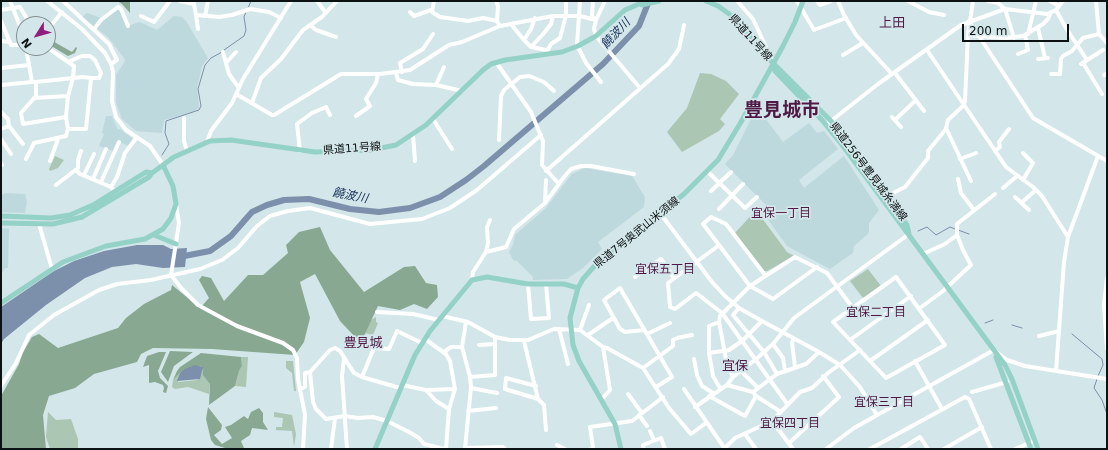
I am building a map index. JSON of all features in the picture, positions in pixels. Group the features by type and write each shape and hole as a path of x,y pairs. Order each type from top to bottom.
{"main road":[{"name":"県道11号線","path":"1,223 59,223 82,217 107,204 149,177 163,165 187,151 207,142 228,140 300,151 377,149 396,145 433,119 483,70 496,62 546,52 562,52 578,46 596,36 616,18 628,10 646,1"},
{"name":"県道11号線","path":"628,10 658,1"},
{"name":"県道11号線","path":"706,1 718,6 732,16 773,64"},
{"name":"県道7号奥武山米須線","path":"621,449 615,424 580,361 573,342 571,314 578,288 583,279 598,262 660,213 707,172 729,144 791,32 803,1"},
{"name":"県道256号豊見城糸満線","path":"773,64 775,71 829,123 887,196 907,225 909,234"},
{"name":"県道256号豊見城糸満線","path":"829,123 1005,365 1012,379 1032,442 1031,449"},
{"path":"1,303 52,269 86,253 145,239 154,235 168,223 176,204 172,184 163,165"},
{"name":"県道11号線","path":"1,216 51,218 70,215 88,208 146,172 152,173"},
{"path":"154,235 176,246"},
{"path":"375,449 401,386 423,341 472,280 487,277 528,284 564,284 578,288"},
{"name":"県道256号豊見城糸満線","path":"994,350 1032,442 1038,449"}],"street":[{"path":"10,1 16,17"},
{"path":"48,1 99,46 111,64 113,76 112,101 115,114 122,126 150,146 163,165"},
{"path":"63,1 109,44 117,60 111,64"},
{"path":"141,16 154,22 170,1"},
{"path":"180,1 192,2 198,29"},
{"path":"205,16 208,1"},
{"path":"207,142 211,131 229,108 239,88 291,1"},
{"path":"317,1 326,13"},
{"path":"252,103 260,78 281,59 303,30 326,13 337,1"},
{"path":"431,10 434,1"},
{"path":"496,1 498,6 497,21 500,26"},
{"path":"511,24 530,47 546,52 560,38 566,15 566,1"},
{"path":"580,1 577,43 587,64 601,82"},
{"path":"593,1 592,16 596,20"},
{"path":"605,1 596,20 594,28 596,36 640,88"},
{"path":"737,1 750,15 773,64"},
{"path":"797,1 800,9 814,30 846,18"},
{"path":"818,1 820,5 831,1"},
{"path":"838,1 846,18 863,43 894,73 924,111"},
{"path":"908,1 929,12 944,15"},
{"path":"887,196 905,187 928,158 928,151 946,129 948,120 964,105 969,21 972,1"},
{"path":"988,1 998,2 1005,9 1014,38"},
{"path":"1018,54 1028,50 1026,34 1036,1"},
{"path":"1050,1 1077,45 1084,62 1102,94"},
{"path":"968,35 1014,38 1026,34 1038,28 1048,19 1063,1"},
{"path":"1096,1 1099,34 1107,43"},
{"path":"1,10 20,7 25,16"},
{"path":"94,29 101,20 118,7 121,9 128,26"},
{"path":"196,15 232,15 250,9 268,12 281,18"},
{"path":"829,123 947,34 969,21 1005,9 1047,14 1055,9"},
{"path":"410,12 414,16 431,10"},
{"path":"431,10 440,17 468,21 483,18 497,21"},
{"path":"56,19 62,12"},
{"path":"236,94 274,115 341,74 378,74 402,72 415,68 449,45 462,42 500,26 534,18 566,15 580,16 596,20"},
{"path":"530,47 551,24 553,16"},
{"path":"524,40 531,29 534,18"},
{"path":"1,21 11,45 16,45"},
{"path":"969,21 1033,118 1107,160"},
{"path":"310,25 316,30 336,37"},
{"path":"546,171 664,68 676,55 681,43 684,25"},
{"path":"1038,28 1047,58 1038,59"},
{"path":"402,72 400,63 423,48 433,34"},
{"path":"1051,74 1060,74 1061,59 1063,56 1072,51 1083,38 1099,34"},
{"path":"755,44 760,46 763,40"},
{"path":"1,41 10,42"},
{"path":"843,55 863,43"},
{"path":"927,50 1006,167 1036,190 1068,237"},
{"path":"1084,62 1103,50"},
{"path":"223,52 229,74 239,88"},
{"path":"226,63 236,52"},
{"path":"26,159 34,143 58,139 66,136 68,129 66,117 68,96 73,78 74,66 56,54"},
{"path":"28,56 36,96 21,112 23,124 66,117"},
{"path":"1,85 73,78 99,78 101,72 95,60 90,56 82,56 68,62"},
{"path":"496,62 531,112 541,134 544,146 541,163 546,171 559,184"},
{"path":"1,68 29,64"},
{"path":"436,85 444,67"},
{"path":"396,73 398,80 413,84 436,85 462,91"},
{"path":"356,116 370,106 366,99 376,83 378,74"},
{"path":"499,140 501,96 504,90 520,77 529,76 544,82 554,91"},
{"path":"68,129 86,129 91,78"},
{"path":"33,98 68,96"},
{"path":"901,127 893,118 916,100"},
{"path":"300,151 297,124 326,107 330,115"},
{"path":"1,112 8,119 9,126 23,144"},
{"path":"184,118 184,142 187,151"},
{"path":"433,119 452,149"},
{"path":"1,129 9,126"},
{"path":"946,129 971,182"},
{"path":"995,151 1000,147 999,142 1009,129"},
{"path":"1,386 16,363 24,343 36,328 68,306 105,288 117,284 151,280 171,273 200,269 222,260 238,248 257,226 270,216 288,211 310,208 370,224 409,221 436,214 450,208 477,190 541,134"},
{"path":"412,135 416,161"},
{"path":"111,187 117,177 125,153 137,137"},
{"path":"1,139 11,154"},
{"path":"50,161 58,139"},
{"path":"101,182 119,142"},
{"path":"93,179 106,150"},
{"path":"56,185 76,170 81,151"},
{"path":"960,159 976,153"},
{"path":"1023,153 1033,163 1023,180"},
{"path":"84,176 94,154"},
{"path":"1056,371 1064,262 1068,237 1098,156"},
{"path":"486,252 506,248 514,229 545,203 568,172 575,167 585,165 634,174"},
{"path":"76,170 84,176 111,187 115,192"},
{"path":"707,172 745,208 757,197"},
{"path":"711,191 731,172"},
{"path":"1003,188 1018,176"},
{"path":"958,179 961,193 974,210"},
{"path":"545,203 546,180"},
{"path":"719,209 743,184"},
{"path":"1021,203 1036,190"},
{"path":"920,308 948,287 971,265 957,235 957,224 995,194"},
{"path":"1015,197 1029,210"},
{"path":"176,204 179,220 171,273 173,279 198,305 237,326 283,343 293,350 297,358 300,389 305,416 303,449"},
{"path":"660,213 718,290 739,308 840,365 860,387 877,415"},
{"path":"765,275 726,224 711,218 703,224 718,246 750,286 773,299 817,267"},
{"path":"472,280 473,272 486,252 488,243 487,226 490,220"},
{"path":"38,224 52,269"},
{"path":"695,407 711,394 727,385 733,377 774,344 794,318 909,234"},
{"path":"923,254 945,244 957,235"},
{"path":"718,246 668,283 670,307 674,309 696,293 722,313 788,405"},
{"path":"733,377 727,364 719,322 722,313 750,286 795,257 827,273 852,308"},
{"path":"635,277 661,259 674,278"},
{"path":"896,277 911,296 945,345 886,378 833,322 896,277"},
{"path":"1107,278 1104,312 1107,349"},
{"path":"528,284 531,319 549,318 546,284"},
{"path":"644,330 625,332 620,329 604,300 620,288 672,377 656,388"},
{"path":"850,340 911,296"},
{"path":"580,330 589,305"},
{"path":"739,308 733,315 764,352 777,374"},
{"path":"377,312 413,314 466,322 495,337 524,341 559,329 580,330 603,347 643,368 656,388 691,434 706,423"},
{"path":"588,335 613,318"},
{"path":"870,361 928,320"},
{"path":"709,353 725,352 742,342 762,321"},
{"path":"466,322 462,347 470,377 471,388 465,448 503,446 505,449"},
{"path":"719,322 709,326 709,353 713,376 720,388"},
{"path":"647,334 670,323"},
{"path":"559,329 568,364"},
{"path":"310,372 313,402 316,409 326,419 346,416 358,418 373,417 386,421 419,438 424,444 445,449 449,409 455,389 450,361 444,352 423,341 397,331 389,349 374,348 362,377"},
{"path":"1039,336 1058,331"},
{"path":"643,368 673,346 673,340 692,335"},
{"path":"470,377 495,375 495,337"},
{"path":"794,339 792,342 795,367"},
{"path":"524,341 538,399"},
{"path":"479,345 495,344"},
{"path":"774,344 783,358 785,371"},
{"path":"444,352 451,348 462,347"},
{"path":"602,399 610,390 603,347"},
{"path":"300,389 305,388 306,373 310,372 330,350 335,348 354,373 362,377 426,390 455,389"},
{"path":"684,389 706,423 725,448 735,438 772,421 800,392 812,388 823,376 860,350"},
{"path":"826,449 841,436 994,350 1005,359 1018,364 1107,379"},
{"path":"753,392 768,379 777,374 806,364 819,352"},
{"path":"344,358 342,376 346,416 347,449"},
{"path":"694,359 697,375 702,386 711,394 745,416 756,396"},
{"path":"915,361 942,409"},
{"path":"741,371 758,388"},
{"path":"789,443 839,397 823,376"},
{"path":"536,386 506,378 505,389 538,399 544,405 546,430"},
{"path":"972,392 1007,382"},
{"path":"727,385 753,392 756,396 780,412"},
{"path":"471,388 497,394"},
{"path":"426,390 436,401 449,409"},
{"path":"628,394 647,426"},
{"path":"592,449 590,427 632,420 663,397"},
{"path":"870,449 942,409 967,397 991,449"},
{"path":"468,411 496,408"},
{"path":"331,449 335,418"},
{"path":"772,421 793,449"},
{"path":"944,449 982,427"},
{"path":"650,431 654,440"},
{"path":"745,434 756,449"},
{"path":"644,449 643,445 661,438 665,449"},
{"path":"901,449 920,438 928,449"},
{"path":"1015,449 1032,442"},
{"path":"422,449 424,444"},
{"path":"557,445 565,449"}],"shaded area":[{"path":"117,9 119,10 127,26 140,22 157,30 174,16 182,17 186,21 208,58 202,66 197,88 199,108 194,112 164,120 162,133 136,131 122,119 116,103 116,75 125,61 124,58 108,37 82,17 87,13 104,19"},
{"path":"757,107 783,142 809,123 817,133 824,131 838,149 799,180 804,188 844,156 879,210 869,223 868,234 854,246 853,253 830,269 787,246 761,210 766,205 725,164 733,155"},
{"path":"106,116 112,116 118,130 120,129 133,139 129,146 117,141 113,151 99,146 104,134 102,133"},
{"path":"585,168 632,176 645,197 644,207 598,242 602,249 583,268 567,279 533,280 533,277 517,261 513,260 509,252 513,245 515,235 545,209 572,174"},
{"path":"6,193 25,194 27,202 25,213 1,212 1,195"},
{"path":"1,228 9,229 8,268 5,268 1,275"}],"green space":[{"path":"117,1 130,1 130,13 122,4"},
{"path":"56,43 72,52 76,47 77,48 75,53 68,56 56,49"},
{"path":"700,73 711,74 726,81 739,94 720,119 725,124 719,131 682,152 667,132 687,108"},
{"path":"55,156 64,160 58,168 50,171 49,169"},
{"path":"756,210 787,252 794,256 767,271 764,271 735,233"},
{"path":"320,227 330,250 364,292 404,267 415,266 426,283 437,285 438,297 427,309 414,304 400,310 378,306 363,338 356,338 340,321 315,274 300,282 310,318 304,342 295,355 212,349 153,348 141,354 137,362 94,374 75,388 49,396 43,415 46,449 1,449 1,396 32,337 39,334 58,348 118,328 126,318 144,304 171,290 172,285 200,308 209,298 199,280 202,276 211,278 224,301 248,275 263,275 288,253 286,245 299,232"},
{"path":"868,269 881,286 863,298 850,281"},
{"path":"376,317 376,322 378,323 373,335 364,333 371,320"},
{"path":"170,351 193,352 174,366 168,382 161,372"},
{"path":"159,352 166,352 158,371 160,378 168,386 166,393 163,392 163,385 155,382 149,383 149,365 143,367 147,356"},
{"path":"201,353 241,357 242,366 235,386 209,405 210,384 203,375 202,367 200,366 180,373 173,380 180,367"},
{"path":"241,357 248,357 246,387 235,386 242,366"},
{"path":"286,361 293,361 296,391 294,391 292,373 286,368"},
{"path":"203,371 210,384 209,394 188,387 175,389 172,387 173,380 180,373 178,382 197,380"},
{"path":"208,407 222,425 221,430 214,435 222,444 232,438 225,427 231,425 244,416 248,419 251,412 259,408 263,413 263,422 268,430 252,428 250,435 241,441 244,448 225,448 215,445 211,440 206,419"},
{"path":"48,412 56,420 71,419 78,439 78,449 50,449 46,437"},
{"path":"274,412 292,415 296,434 294,447 292,431 276,430 276,427 282,427 283,418 274,417"}],"water":[{"path":"137,245 163,245 171,249 187,248 185,267 163,268 136,264 112,267 85,278 46,305 4,339 1,344 1,307 54,271 74,261 104,251"},
{"path":"195,365 203,367 200,379 177,381 180,373"}],"waterway":[{"path":"248,8 251,1"},
{"name":"饒波川","path":"179,257 210,251 231,236 252,212 267,205 284,200 309,199 350,209 379,212 410,208 440,197 484,166 603,64 639,26 649,1"},
{"path":"224,50 244,36 246,30 244,17 246,12"},
{"path":"162,155 169,144 165,133 166,121 199,110 201,106 198,89 205,65 211,58 222,52"},
{"path":"918,231 927,227 936,235 950,227 955,229"},
{"path":"958,230 969,234"},
{"path":"985,323 993,320"},
{"path":"1012,325 1022,328"},
{"path":"1072,334 1102,359 1103,365 1098,376"},
{"path":"1097,379 1094,388 1102,400 1107,414"}],"district":[{"name":"上田","path":"892,24"},
{"name":"豊見城市","path":"782,111"},
{"name":"宜保一丁目","path":"781,214"},
{"name":"宜保五丁目","path":"665,270"},
{"name":"宜保二丁目","path":"876,313"},
{"name":"豊見城","path":"363,344"},
{"name":"宜保","path":"735,367"},
{"name":"宜保三丁目","path":"884,403"},
{"name":"宜保四丁目","path":"790,424"}]}
